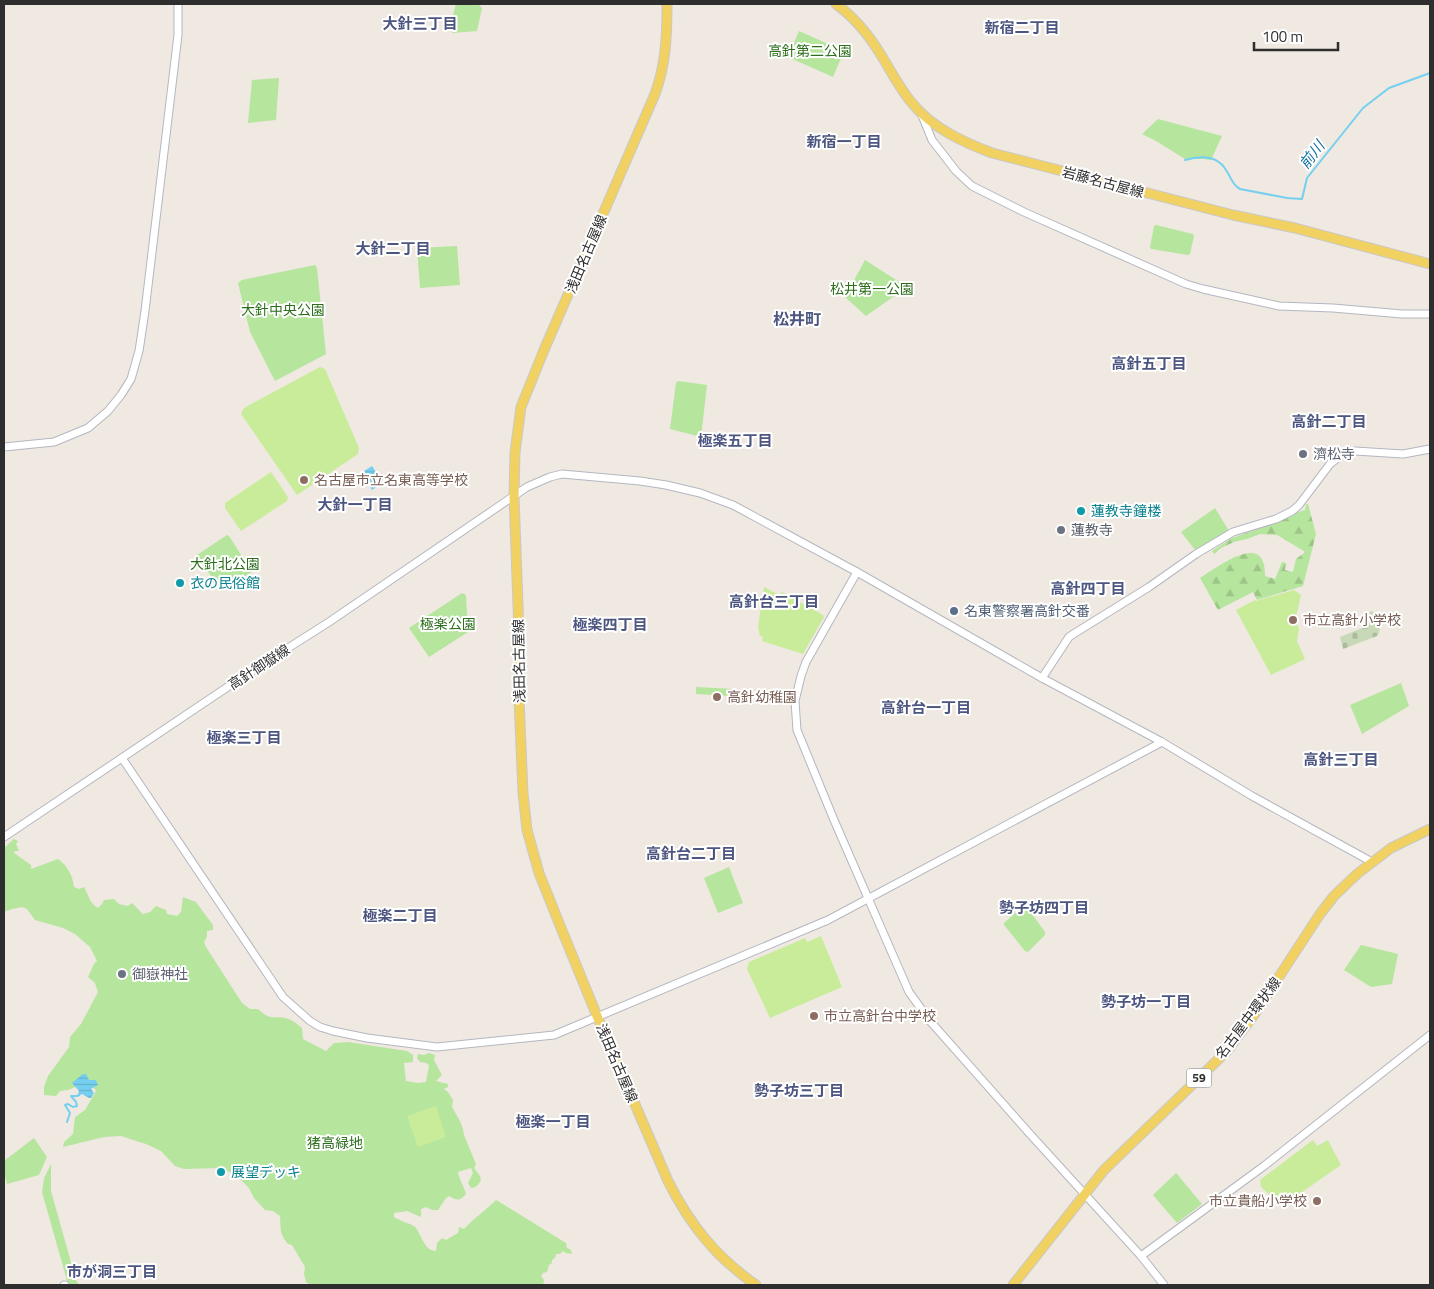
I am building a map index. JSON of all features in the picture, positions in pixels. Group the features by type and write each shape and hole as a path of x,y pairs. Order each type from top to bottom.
{"main road":[{"name":"浅田名古屋線","path":"667,4 666,53 661,78 521,406 515,452 514,496 523,793 527,830 539,873 597,1016 668,1181 679,1202 706,1241 756,1285"},
{"name":"岩藤名古屋線","path":"836,4 867,34 906,96 920,113 953,136 970,145 992,153 1233,215 1295,228 1430,264"},
{"name":"名古屋中環状線","path":"1013,1285 1084,1193 1113,1160 1227,1051 1256,1012 1320,914 1334,896 1357,874 1391,848 1430,829"}],"street":[{"path":"4,447 54,442 88,428 108,411 131,379 139,351 145,311 178,35 178,4"},
{"path":"920,113 932,140 956,171 972,186 1024,212 1186,284 1279,306 1430,314"},
{"path":"1042,678 1070,637 1075,633 1149,588 1196,554 1233,532 1292,511 1304,499 1330,464 1343,454 1355,451 1402,454 1430,449"},
{"name":"高針御嶽線","path":"4,837 241,678 329,622 527,487 550,476 562,474 666,485 733,504 857,572 1042,678 1162,742 1252,796 1372,862"},
{"path":"857,572 806,662 795,701 797,730 834,820 909,992 930,1021 1028,1133 1141,1256 1164,1285"},
{"path":"122,758 283,997 310,1021 320,1027 367,1038 437,1048 554,1034 828,920 1162,742"},
{"path":"1141,1256 1264,1166 1430,1035"}],"green space":[{"path":"456,4 478,4 482,8 477,31 452,33 451,22"},
{"name":"高針第二公園","path":"799,31 844,51 833,77 788,57"},
{"path":"279,78 276,120 248,123 252,80"},
{"path":"1158,119 1222,136 1211,160 1185,159 1142,134"},
{"path":"1154,226 1193,234 1190,254 1151,249"},
{"path":"457,246 460,285 420,288 417,248"},
{"name":"松井第一公園","path":"865,260 907,287 866,316 845,297"},
{"name":"大針中央公園","path":"315,265 317,268 326,354 275,381 250,332 238,283 242,280"},
{"path":"320,367 325,369 359,448 358,454 297,495 241,414 244,408"},
{"path":"678,381 707,385 701,437 670,429 676,383"},
{"path":"271,472 288,497 287,501 241,531 225,508 225,503"},
{"path":"1306,504 1308,504 1316,534 1303,586 1257,600 1253,592 1218,610 1200,578 1229,560 1250,553 1258,555 1263,562 1265,576 1275,579 1282,562 1286,563 1285,570 1293,572 1296,559 1304,551 1277,535 1260,534 1234,542 1221,548 1214,554 1212,551 1232,538 1305,510"},
{"path":"1215,508 1229,531 1196,551 1181,532"},
{"name":"大針北公園","path":"227,535 252,572 221,591 197,555"},
{"path":"764,587 779,595 782,592 823,615 824,617 803,654 762,641 763,637 760,636 758,627"},
{"path":"1294,590 1301,595 1295,621 1299,628 1297,641 1305,659 1271,675 1236,610 1255,600"},
{"name":"極楽公園","path":"462,593 466,595 468,632 429,657 409,628"},
{"path":"1370,611 1381,614 1377,636 1343,649 1340,637 1367,626"},
{"path":"1401,683 1409,706 1362,734 1350,705"},
{"path":"696,687 735,689 730,696 696,694"},
{"name":"猪高緑地","path":"14,839 18,841 16,844 19,851 14,853 31,865 31,869 58,859 61,861 69,871 74,887 79,889 84,887 91,901 98,908 104,900 114,899 119,904 128,906 132,903 143,914 150,912 156,906 166,910 167,914 177,916 181,912 183,897 196,902 213,925 213,930 207,931 207,937 204,942 206,947 242,1003 250,1009 258,1009 267,1016 292,1020 302,1028 303,1039 326,1051 334,1043 348,1042 407,1051 413,1055 413,1062 404,1063 406,1081 418,1083 426,1082 429,1065 420,1062 417,1058 418,1054 424,1055 429,1053 435,1055 434,1060 442,1075 436,1081 448,1084 448,1087 444,1089 453,1100 452,1107 460,1121 476,1164 474,1168 481,1180 477,1186 471,1188 468,1183 473,1173 471,1168 458,1172 466,1194 462,1198 458,1200 449,1196 438,1210 426,1207 421,1209 421,1217 407,1211 394,1213 394,1217 415,1227 429,1248 436,1251 437,1243 442,1238 446,1240 458,1233 459,1227 464,1229 496,1200 566,1243 567,1248 571,1250 572,1254 563,1251 560,1254 556,1254 547,1272 541,1276 544,1280 543,1285 311,1285 306,1282 305,1267 292,1245 288,1244 283,1237 280,1216 273,1211 265,1210 254,1198 249,1188 237,1176 222,1168 184,1169 175,1166 161,1151 121,1136 104,1137 63,1147 64,1142 73,1134 75,1117 85,1110 96,1091 90,1081 68,1090 60,1091 56,1096 44,1095 44,1087 48,1076 69,1047 70,1037 81,1024 98,992 95,983 88,977 97,961 90,947 75,934 63,928 35,920 27,909 22,907 4,912 4,848"},
{"path":"729,867 743,903 718,913 704,878"},
{"path":"1024,905 1045,932 1045,935 1028,952 1025,951 1004,925"},
{"path":"821,936 842,987 770,1018 747,969 749,962 805,938 807,942"},
{"path":"1361,945 1398,954 1392,984 1371,987 1344,970"},
{"path":"436,1106 446,1137 418,1147 407,1116"},
{"path":"34,1138 47,1157 39,1175 7,1184 4,1161"},
{"path":"1313,1140 1317,1146 1328,1140 1341,1165 1282,1206 1261,1187 1260,1180"},
{"path":"51,1164 51,1191 79,1285 68,1284 42,1192 44,1178"},
{"path":"1176,1173 1202,1204 1177,1223 1153,1195"}],"water":[{"path":"372,466 383,483 372,490 361,473"},
{"path":"83,1074 86,1074 89,1080 96,1080 98,1085 91,1089 94,1093 91,1098 82,1094 79,1096 79,1091 72,1083"}],"waterway":[{"name":"前川","path":"1185,160 1202,157 1213,159 1222,165 1232,181 1240,189 1302,199 1307,178 1363,108 1389,88 1430,73"},
{"path":"67,1122 70,1113 65,1105 77,1106 71,1096 79,1095"}],"place":[{"name":"濟松寺","path":"1303,454"},
{"name":"名古屋市立名東高等学校","path":"304,480"},
{"name":"蓮教寺鐘楼","path":"1081,511"},
{"name":"蓮教寺","path":"1061,530"},
{"name":"衣の民俗館","path":"180,583"},
{"name":"名東警察署高針交番","path":"954,611"},
{"name":"市立高針小学校","path":"1293,620"},
{"name":"高針幼稚園","path":"717,697"},
{"name":"御嶽神社","path":"122,974"},
{"name":"市立高針台中学校","path":"814,1016"},
{"name":"展望デッキ","path":"221,1172"},
{"name":"市立貴船小学校","path":"1317,1201"}],"district":[{"name":"大針三丁目","path":"420,24"},
{"name":"新宿二丁目","path":"1022,28"},
{"name":"新宿一丁目","path":"844,142"},
{"name":"大針二丁目","path":"393,249"},
{"name":"松井町","path":"797,319"},
{"name":"高針五丁目","path":"1149,364"},
{"name":"高針二丁目","path":"1329,422"},
{"name":"極楽五丁目","path":"735,441"},
{"name":"大針一丁目","path":"355,505"},
{"name":"高針四丁目","path":"1088,589"},
{"name":"高針台三丁目","path":"774,602"},
{"name":"極楽四丁目","path":"610,625"},
{"name":"高針台一丁目","path":"926,708"},
{"name":"極楽三丁目","path":"244,738"},
{"name":"高針三丁目","path":"1341,760"},
{"name":"高針台二丁目","path":"691,854"},
{"name":"勢子坊四丁目","path":"1044,908"},
{"name":"極楽二丁目","path":"400,916"},
{"name":"勢子坊一丁目","path":"1146,1002"},
{"name":"勢子坊三丁目","path":"799,1091"},
{"name":"極楽一丁目","path":"553,1122"},
{"name":"市が洞三丁目","path":"112,1272"}]}
